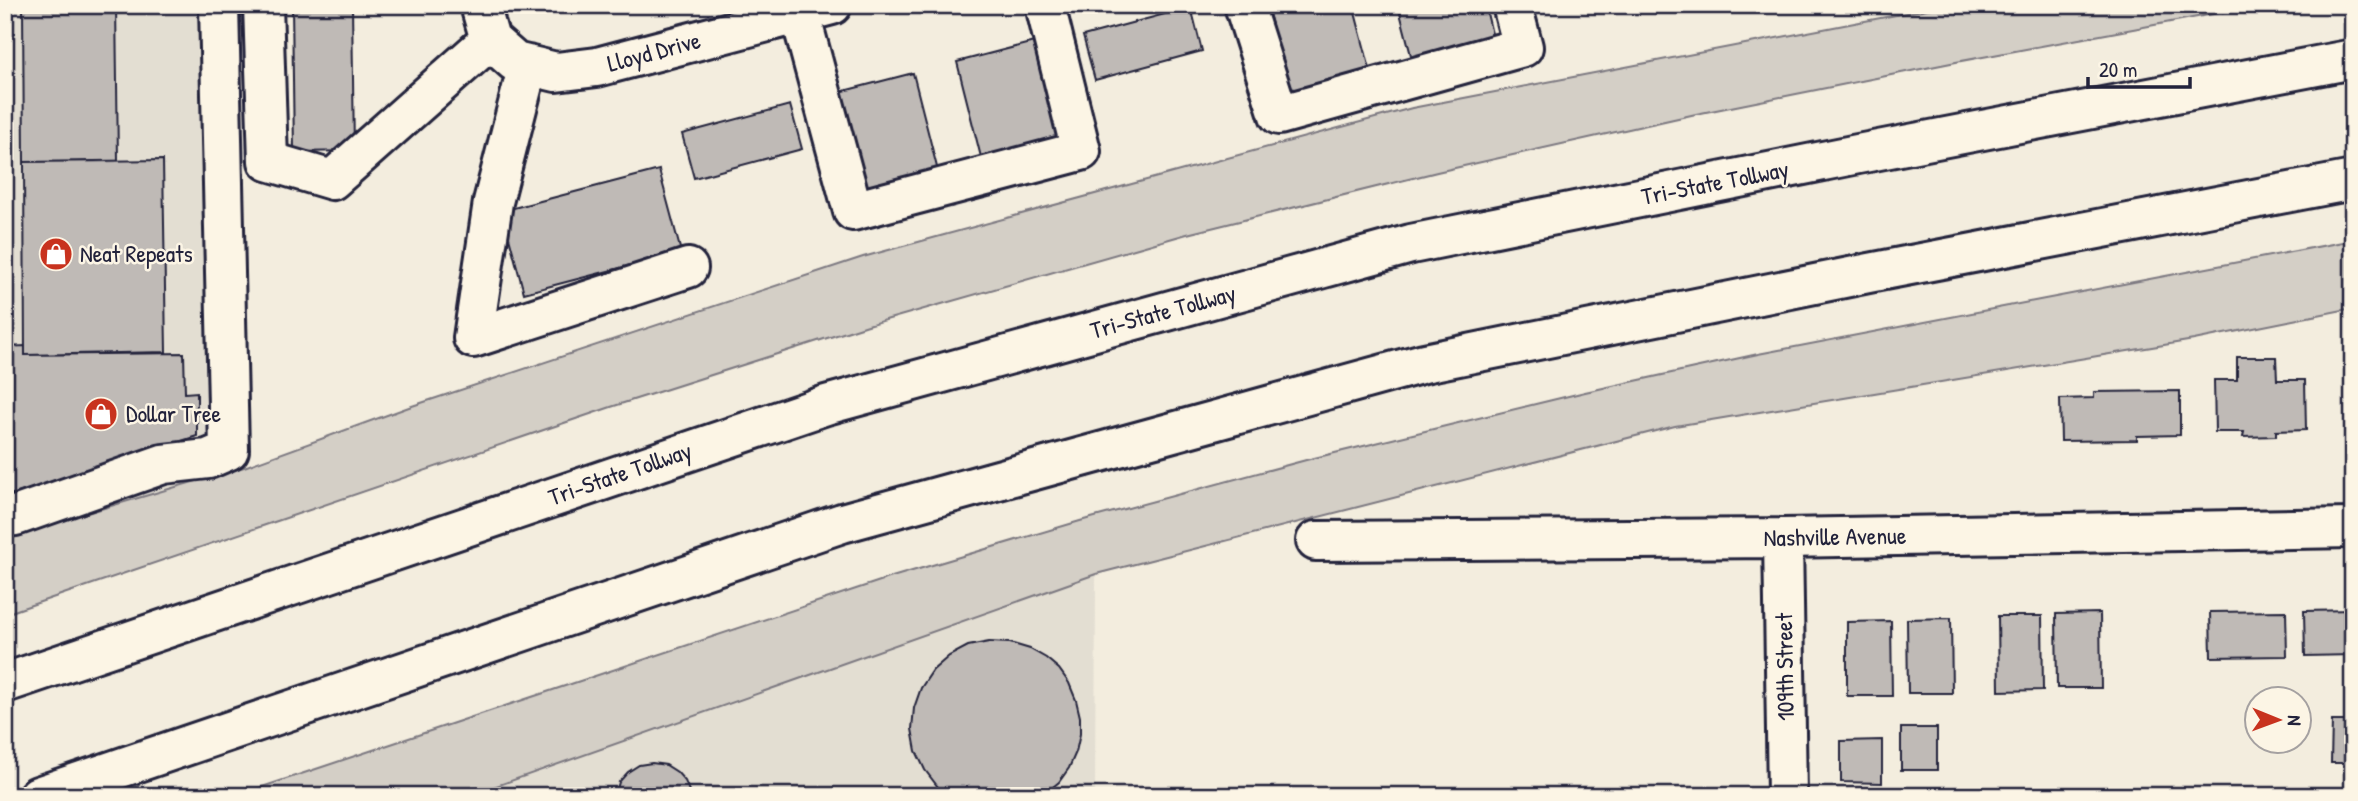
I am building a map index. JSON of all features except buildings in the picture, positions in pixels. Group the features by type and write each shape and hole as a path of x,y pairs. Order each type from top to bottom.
{"main road":[{"path":"5,517 15,516 163,464 208,459 229,450 219,5"},
{"path":"263,5 268,161 332,180 503,43"},
{"path":"816,9 853,211 1081,150 1045,5"},
{"path":"1244,5 1279,115 1523,47 1511,5"},
{"name":"Lloyd Drive","path":"503,43 556,72 597,67 816,9"},
{"path":"503,43 493,202 473,338 688,268"},
{"name":"Tri-State Tollway","path":"5,683 826,405 1411,244 2353,59"},
{"path":"38,796 842,523 1424,363 1869,273 2353,180"},
{"name":"Nashville Avenue","path":"1316,541 1783,538 2353,528"},
{"name":"109th Street","path":"1783,538 1787,796"}],"shaded area":[{"path":"5,5 240,5 244,467 5,537"},
{"path":"1948,5 2262,5 1696,114 1437,172 1187,234 868,325 611,407 5,614 5,537 244,467 409,407 863,257 1412,108"},
{"path":"2353,240 2353,308 2194,340 1675,426 1096,574 468,796 235,796 892,577 1080,521 1306,460 1585,392 1758,354"},
{"path":"1096,574 1095,796 468,796"}],"place":[{"name":"Neat Repeats","path":"56,254"},
{"name":"Dollar Tree","path":"101,414"}]}
